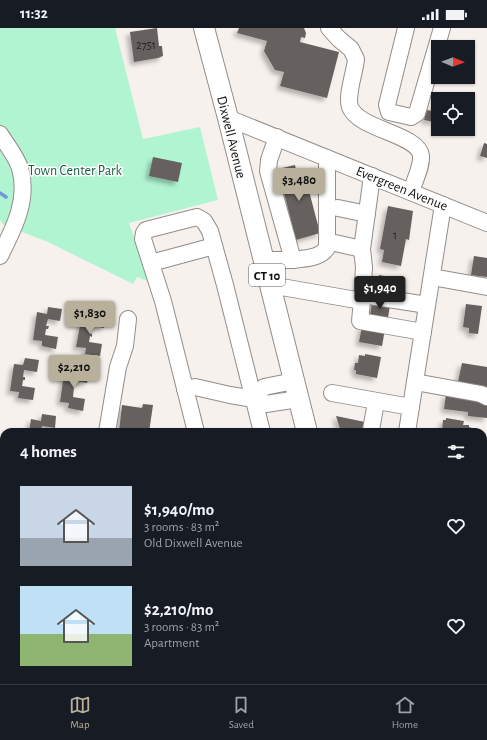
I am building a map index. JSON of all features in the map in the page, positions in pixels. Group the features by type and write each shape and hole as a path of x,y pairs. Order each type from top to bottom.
{"main road":[{"name":"Dixwell Avenue","path":"204,28 306,428"}],"street":[{"path":"406,28 387,105 389,112 411,117 418,113 442,28"},
{"path":"334,31 351,49 356,59 349,96 352,111 363,120 408,141 417,148 421,156 419,168 411,192"},
{"name":"Evergreen Avenue","path":"228,118 487,223"},
{"path":"0,134 19,167 24,187 20,212 0,256"},
{"path":"277,137 269,160 268,171 293,260"},
{"path":"263,260 293,260 315,257 324,253 327,248 327,158"},
{"path":"372,176 362,249 364,267 363,298 360,320 423,332"},
{"path":"408,428 443,205"},
{"path":"338,208 367,214"},
{"path":"195,428 163,301 144,240 144,233 146,230 197,217 204,221 210,231 261,428"},
{"path":"335,243 362,249"},
{"path":"151,263 214,246"},
{"path":"432,277 487,287"},
{"path":"270,284 363,298 427,305"},
{"path":"108,428 118,367 125,346 128,319"},
{"path":"415,382 487,396"},
{"path":"185,388 195,387 254,399"},
{"path":"254,399 264,387 296,390"},
{"path":"332,393 411,407"},
{"path":"371,428 376,402"},
{"path":"0,654 0,682"}],"green space":[{"name":"Town Center Park","path":"0,28 115,28 143,139 200,127 218,200 129,223 150,282 137,277 133,284 48,242 4,225 0,220"}],"building":[{"path":"157,28 159,46 162,46 163,56 134,62 130,32"},
{"path":"239,28 304,28 306,33 305,38 301,37 300,42 339,52 327,98 280,86 284,72 275,70 264,51 267,41 237,33"},
{"path":"427,110 431,111 431,121 424,120"},
{"path":"484,143 487,144 487,158 480,156"},
{"path":"153,157 182,163 178,182 149,176"},
{"path":"295,165 296,170 303,168 320,233 296,240 278,169"},
{"path":"388,206 413,211 409,240 406,239 401,266 382,262 384,250 380,249"},
{"path":"474,256 487,258 487,277 471,275"},
{"path":"379,275 394,278 391,292 376,289"},
{"path":"372,302 390,305 388,318 370,316"},
{"path":"466,304 482,306 478,334 469,333 469,328 463,327"},
{"path":"48,307 62,309 60,321 48,319 46,326 49,326 48,329 46,329 45,335 58,337 56,349 42,346 42,341 33,340 37,312 47,314"},
{"path":"91,314 106,316 104,328 91,326 90,333 92,334 92,337 90,336 89,342 102,344 100,356 85,354 86,348 76,347 81,320 90,321"},
{"path":"362,326 385,329 382,346 359,342"},
{"path":"365,354 381,357 377,378 356,374 356,370 354,370 355,363 358,363 359,355 365,356"},
{"path":"25,358 39,360 37,372 24,370 23,377 25,377 25,380 23,380 22,386 35,388 33,400 18,398 19,392 10,391 14,364 23,365"},
{"path":"462,363 487,367 487,387 458,382"},
{"path":"75,369 89,371 87,383 74,381 73,397 85,399 83,411 68,408 69,403 60,402 64,374 74,376"},
{"path":"446,394 487,402 487,418 468,416 468,412 444,409"},
{"path":"143,404 153,405 150,428 119,428 122,405 142,408"},
{"path":"42,414 56,416 55,428 42,426 42,428 30,428 31,419 41,421"},
{"path":"336,416 365,422 372,428 340,428"},
{"path":"446,418 464,421 463,425 469,425 469,427 472,428 442,428 443,420 446,420"}],"waterway":[{"path":"0,193 6,197"}]}
